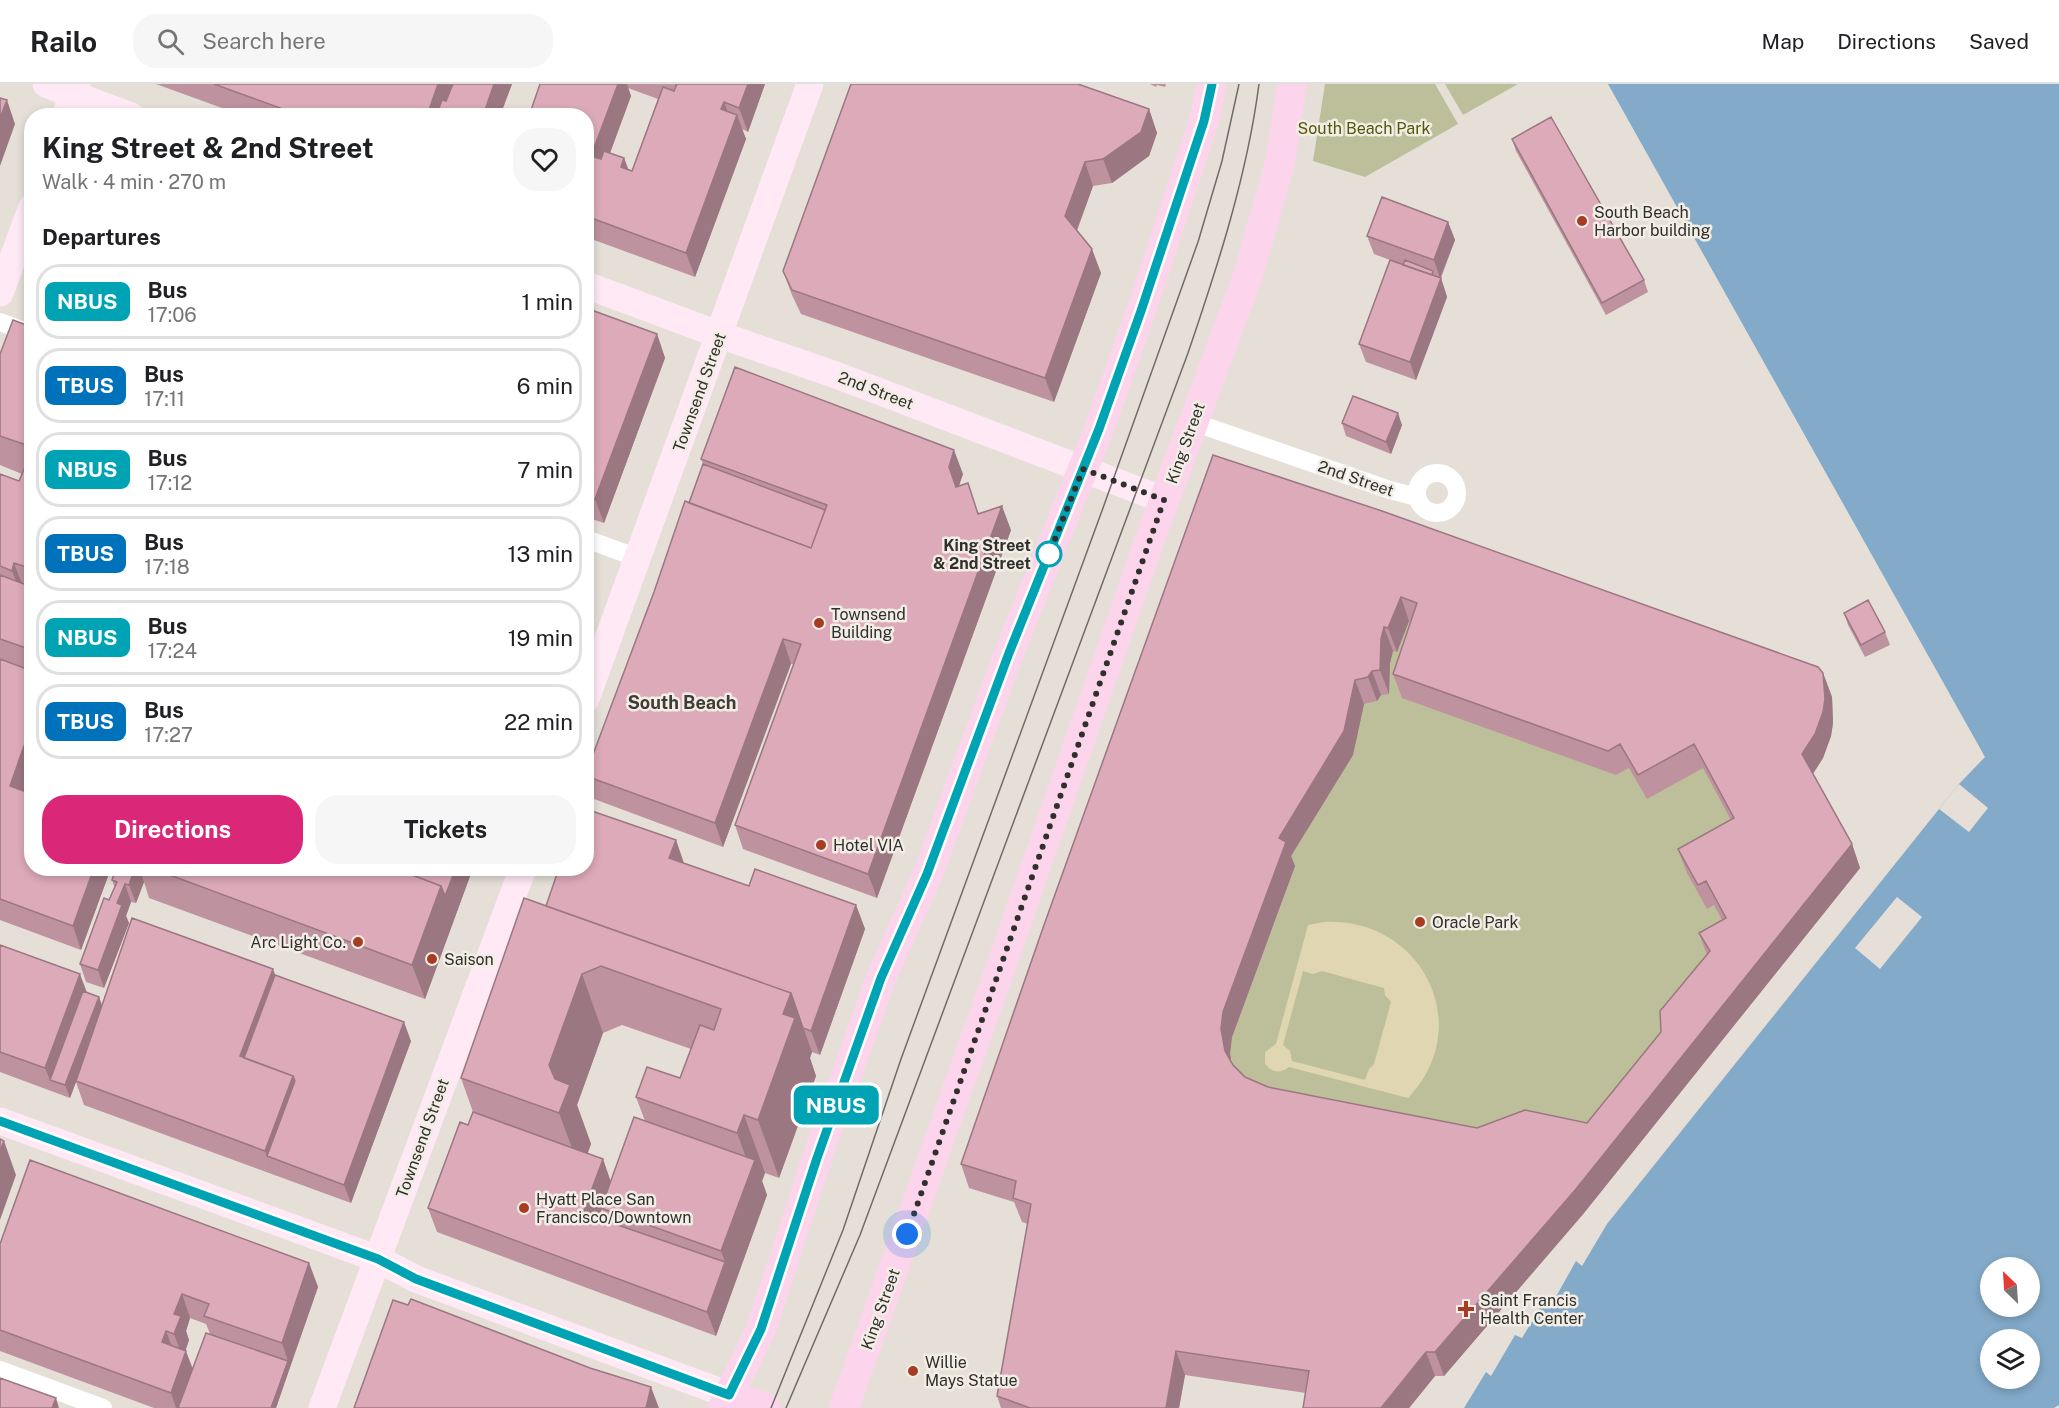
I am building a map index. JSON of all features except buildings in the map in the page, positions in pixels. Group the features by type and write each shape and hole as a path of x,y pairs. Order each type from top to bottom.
{"main road":[{"path":"766,1408 726,1401 761,1329 817,1158 881,978 927,874 1009,653 1083,469 1141,311 1204,121 1212,84"},
{"name":"King Street","path":"844,1408 1164,500 1248,275 1268,207 1284,140 1292,84"}],"street":[{"path":"46,84 72,98 105,108"},
{"name":"Townsend Street","path":"594,677 810,84"},
{"path":"0,293 24,228"},
{"name":"2nd Street","path":"594,288 836,375 1164,500"},
{"path":"0,322 24,331"},
{"name":"2nd Street","path":"1193,422 1390,490 1417,497"},
{"path":"594,542 638,558"},
{"name":"Townsend Street","path":"322,1408 521,876"},
{"path":"0,1121 378,1259 416,1279 726,1401"},
{"path":"0,1370 103,1408"}],"green space":[{"name":"South Beach Park","path":"1325,84 1435,84 1458,124 1365,177 1313,161"},
{"path":"1445,84 1518,84 1463,115"},
{"name":"Oracle Park","path":"1222,479 1689,703 1798,895 1465,1330 984,1148"}],"sand":[{"path":"1324,922 1359,925 1388,937 1412,957 1429,981 1438,1009 1438,1039 1428,1070 1408,1098 1289,1067 1276,1071 1270,1069 1265,1063 1265,1052 1276,1044 1308,925","holes":["1303,971 1313,974 1322,971 1384,988 1385,995 1391,1002 1374,1064 1369,1069 1365,1080 1292,1061 1290,1051 1283,1045"]}],"water":[{"path":"1608,84 2059,84 2059,1405 2054,1408 1464,1408 1486,1372 1491,1376 1515,1335 1522,1338 1546,1298 1553,1302 1576,1261 1582,1266 1607,1224 1959,784 1985,757"}],"pier":[{"path":"1959,784 1988,808 1969,832 1939,809"},
{"path":"1897,897 1922,917 1880,969 1855,948"}],"tram line":[{"path":"771,1408 843,1230 901,1059 1198,242 1222,161 1239,84"},
{"path":"786,1408 860,1235 1188,353 1239,186 1259,84"}],"bus line":[{"name":"NBUS","path":"0,1121 378,1259 416,1279 729,1395 761,1329 817,1158 881,978 927,874 1009,653 1099,429 1204,121 1212,84"}],"place":[{"name":"South Beach Harbor building","path":"1582,221"},
{"name":"King Street & 2nd Street","path":"1049,554"},
{"name":"Townsend Building","path":"819,623"},
{"name":"Hotel VIA","path":"821,845"},
{"name":"Oracle Park","path":"1420,922"},
{"name":"Arc Light Co.","path":"358,942"},
{"name":"Saison","path":"432,959"},
{"name":"Hyatt Place San Francisco/Downtown","path":"524,1208"},
{"name":"Saint Francis Health Center","path":"1466,1309"},
{"name":"Willie Mays Statue","path":"913,1371"}],"district":[{"name":"South Beach","path":"682,703"}],"route":[{"path":"907,1234 1164,500 1083,469 1049,554"}]}
